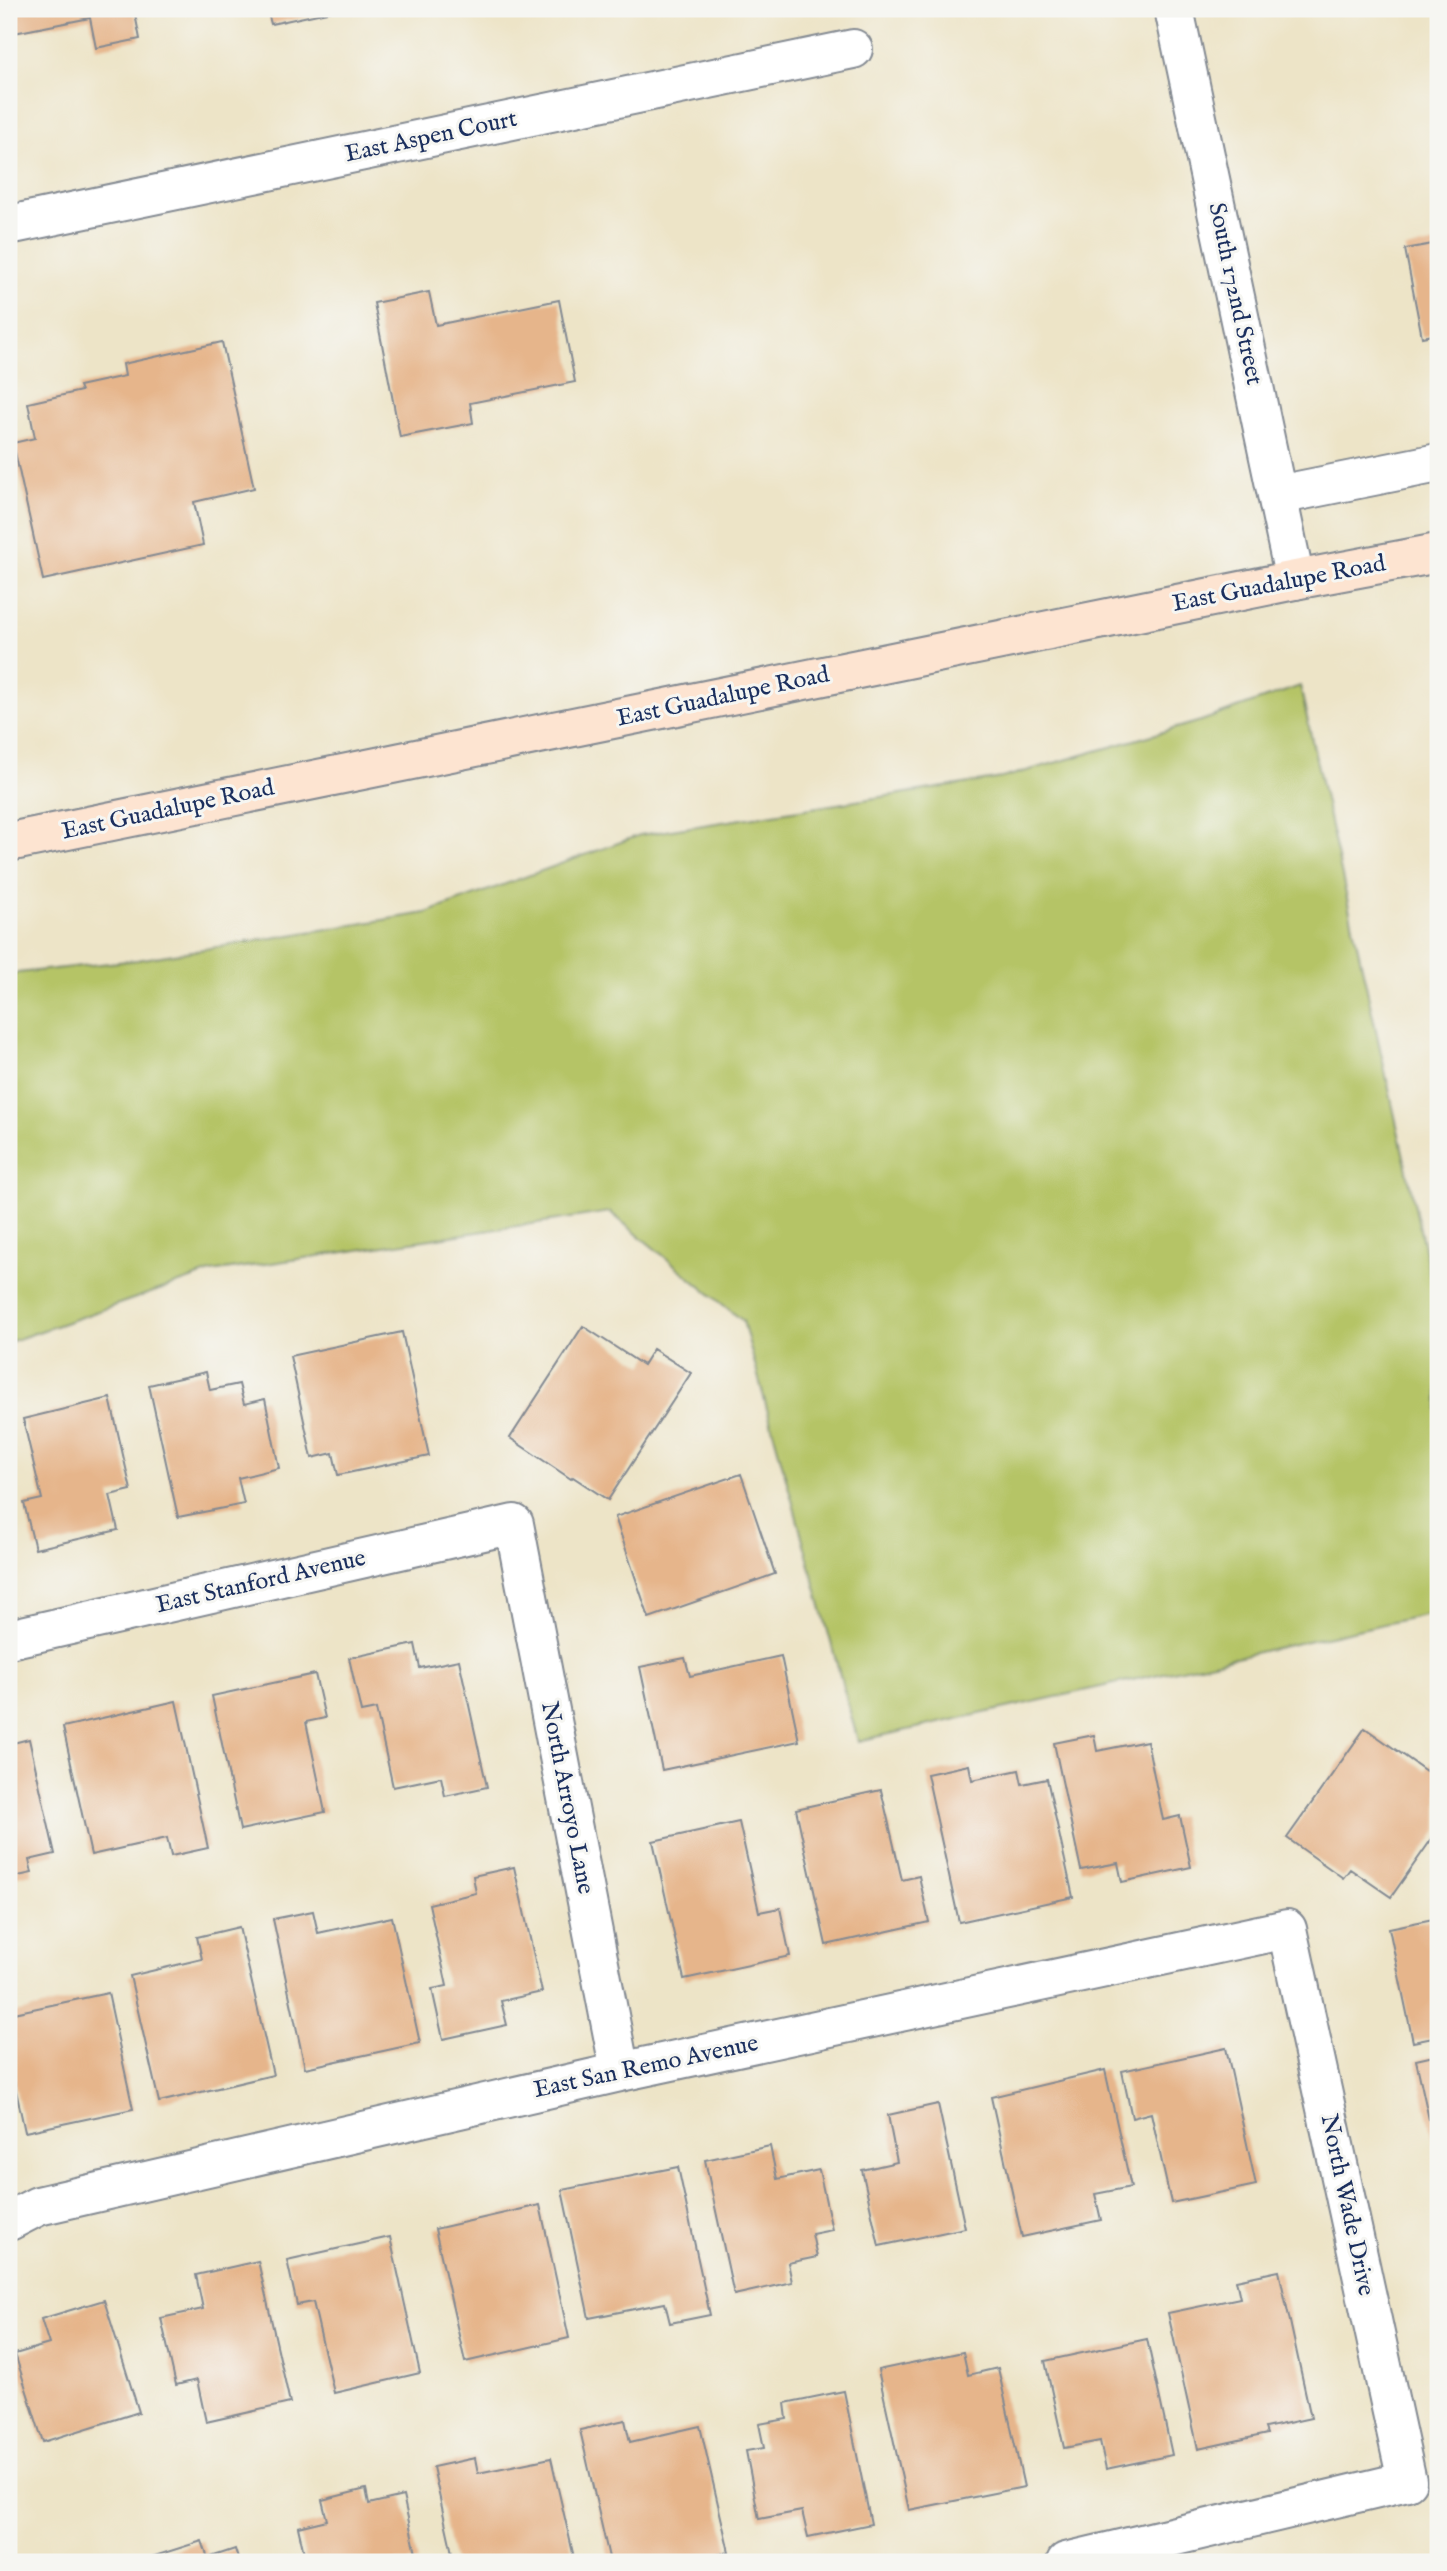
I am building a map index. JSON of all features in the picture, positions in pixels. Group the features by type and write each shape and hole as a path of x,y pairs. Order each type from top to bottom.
{"main road":[{"name":"East Guadalupe Road","path":"9,842 1438,553"}],"street":[{"name":"South 172nd Street","path":"1174,9 1295,580"},
{"name":"East Aspen Court","path":"9,225 853,49"},
{"path":"1278,495 1438,463"},
{"name":"East Stanford Avenue","path":"9,1639 514,1524"},
{"name":"North Arroyo Lane","path":"514,1524 620,2071"},
{"name":"East San Remo Avenue","path":"9,2221 38,2206 620,2071 1287,1928"},
{"name":"North Wade Drive","path":"1066,2562 1406,2481 1287,1928"}],"green space":[{"path":"1300,686 1438,1311 1438,1612 858,1741 743,1321 610,1212 211,1272 9,1342 9,974 137,960 426,913 640,835 1002,778 1201,721"}],"building":[{"path":"9,9 134,9 140,39 96,48 90,18 9,34"},
{"path":"267,9 336,9 337,10 271,24"},
{"path":"1438,243 1438,334 1422,337 1405,249"},
{"path":"429,292 436,325 559,300 575,382 470,403 473,423 400,437 374,303"},
{"path":"222,342 254,488 194,502 203,545 43,580 13,443 35,438 28,403 81,391 79,386 125,376 123,364"},
{"path":"583,1326 643,1365 653,1349 691,1373 608,1500 510,1438"},
{"path":"402,1332 429,1456 338,1475 333,1453 312,1458 290,1356"},
{"path":"206,1372 210,1390 239,1384 244,1404 265,1399 279,1468 238,1478 244,1504 178,1517 149,1385"},
{"path":"110,1398 131,1490 110,1495 118,1530 35,1549 24,1503 42,1499 23,1419"},
{"path":"741,1474 775,1574 649,1618 615,1517"},
{"path":"415,1644 420,1668 459,1660 487,1787 445,1796 441,1777 393,1787 376,1709 361,1712 349,1658"},
{"path":"781,1656 799,1741 662,1770 640,1667 685,1658 690,1676"},
{"path":"315,1674 325,1718 306,1722 325,1812 240,1830 212,1696"},
{"path":"176,1701 208,1848 171,1856 167,1838 91,1855 63,1727"},
{"path":"1365,1728 1426,1771 1436,1756 1438,1758 1438,1830 1391,1897 1350,1869 1343,1878 1287,1838"},
{"path":"1094,1735 1097,1751 1147,1741 1163,1820 1180,1816 1191,1867 1122,1882 1118,1863 1081,1870 1054,1743"},
{"path":"29,1739 55,1854 29,1860 32,1873 9,1878 9,1744"},
{"path":"969,1765 972,1780 1019,1770 1022,1784 1047,1779 1073,1897 959,1922 927,1774"},
{"path":"881,1790 902,1880 919,1876 929,1922 826,1945 796,1809"},
{"path":"739,1822 759,1912 780,1908 790,1956 684,1979 653,1841"},
{"path":"514,1867 542,1992 501,2001 507,2025 443,2039 432,1989 447,1986 429,1904 476,1893 473,1876"},
{"path":"313,1911 318,1933 392,1917 420,2043 305,2068 273,1919"},
{"path":"1438,1918 1438,2037 1413,2042 1389,1928"},
{"path":"239,1927 273,2075 159,2102 130,1976 202,1959 197,1937"},
{"path":"108,1993 133,2109 25,2132 9,2058 9,2014"},
{"path":"1226,2048 1256,2185 1171,2203 1151,2113 1132,2118 1122,2071"},
{"path":"1438,2055 1438,2155 1437,2156 1416,2060"},
{"path":"1105,2070 1131,2187 1095,2194 1101,2220 1022,2237 991,2097"},
{"path":"938,2104 965,2228 879,2246 862,2170 897,2162 888,2115"},
{"path":"770,2146 777,2179 819,2170 832,2230 812,2234 817,2257 788,2263 792,2282 734,2295 705,2160"},
{"path":"678,2167 710,2315 670,2323 665,2303 589,2318 562,2190"},
{"path":"540,2205 569,2338 465,2362 435,2229"},
{"path":"390,2237 420,2373 334,2393 313,2302 297,2305 287,2260"},
{"path":"258,2261 290,2403 206,2422 197,2380 176,2385 161,2318 203,2309 196,2275"},
{"path":"1279,2271 1311,2418 1265,2428 1267,2434 1198,2449 1168,2313 1240,2298 1236,2280"},
{"path":"104,2300 139,2412 43,2442 15,2354 49,2344 41,2319"},
{"path":"1147,2339 1172,2455 1106,2469 1100,2441 1064,2448 1045,2361"},
{"path":"963,2352 968,2375 998,2368 1024,2487 909,2510 878,2370"},
{"path":"844,2391 871,2524 808,2537 802,2511 759,2519 746,2451 764,2448 759,2424 787,2419 785,2403"},
{"path":"625,2420 630,2442 700,2426 729,2552 686,2562 610,2562 580,2430"},
{"path":"475,2458 478,2473 551,2458 575,2562 454,2562 433,2467"},
{"path":"366,2489 369,2504 403,2496 418,2562 306,2562 298,2527 327,2520 322,2500"},
{"path":"202,2541 208,2558 235,2549 239,2562 150,2562 148,2558"}]}
